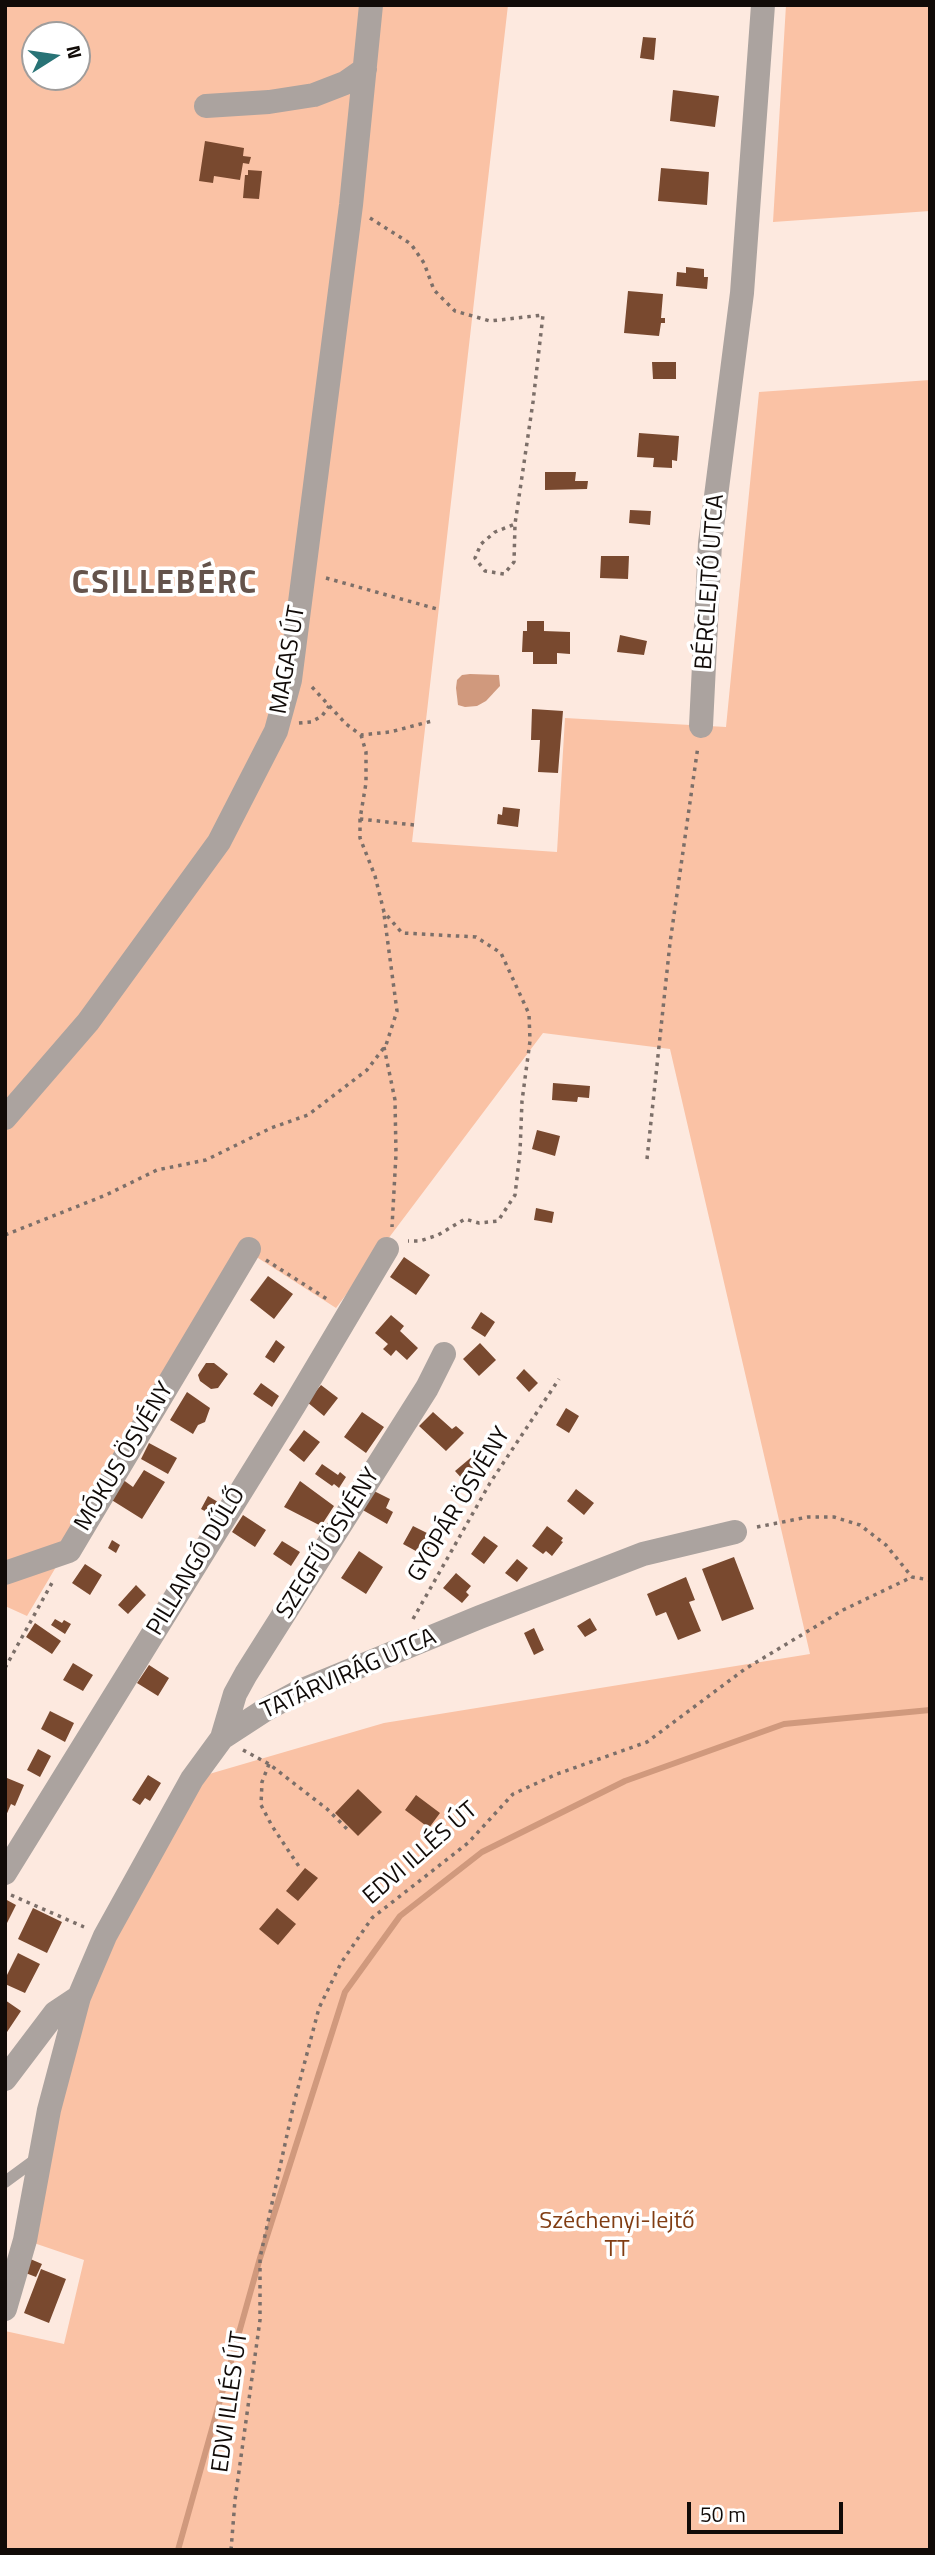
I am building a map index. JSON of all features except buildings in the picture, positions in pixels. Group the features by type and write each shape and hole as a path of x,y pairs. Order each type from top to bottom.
{"street":[{"name":"MAGAS ÚT","path":"5,1118 88,1022 219,842 256,774 278,724 290,680 304,572 351,205 371,5"},
{"name":"BÉRCLEJTŐ UTCA","path":"701,726 710,543 742,293 763,5"},
{"path":"206,106 269,102 314,95 345,83 365,69"},
{"path":"327,90 345,101 359,119"},
{"name":"PILLANGÓ DŰLŐ","path":"5,1873 295,1404 390,1242"},
{"name":"MÓKUS ÖSVÉNY","path":"69,1551 249,1249"},
{"name":"SZEGFŰ ÖSVÉNY","path":"222,1738 235,1694 246,1674 426,1388 443,1354"},
{"name":"TATÁRVIRÁG UTCA","path":"5,2308 25,2240 49,2110 79,1997 105,1936 192,1779 222,1738 300,1691 395,1652 643,1554 735,1532"},
{"path":"5,1573 69,1551"},
{"path":"5,2079 55,2013 79,1997"}],"lane":[{"path":"5,2182 39,2157"}],"path":[{"path":"351,205 411,244 424,263 434,290 455,311 490,321 543,315 515,524 514,562 504,574 485,571 475,558 481,544 495,532 515,524"},
{"path":"304,572 437,609"},
{"path":"5,1236 106,1195 157,1170 206,1160 271,1128 307,1115 367,1070 384,1047 397,1011 384,912 376,876 360,838 366,783 366,752 361,735 345,724 292,664"},
{"path":"278,724 311,722 322,716 329,706"},
{"path":"361,735 390,732 432,722"},
{"path":"647,1158 670,943 701,726"},
{"path":"360,819 414,825"},
{"path":"384,912 402,933 475,937 501,953 529,1014 530,1041 522,1101 515,1195 498,1221 479,1223 465,1219 438,1235 420,1241 390,1242 396,1154 395,1100 384,1047"},
{"path":"249,1249 338,1306"},
{"name":"GYOPÁR ÖSVÉNY","path":"395,1652 448,1553 559,1378"},
{"path":"735,1532 808,1517 834,1517 860,1525 886,1545 912,1577 930,1580"},
{"name":"MÓKUS ÖSVÉNY","path":"5,1668 69,1551"},
{"name":"EDVI ILLÉS ÚT","path":"231,2550 235,2500 260,2320 260,2258 294,2104 319,2008 341,1963 372,1918 468,1843 513,1794 557,1774 647,1742 744,1669 843,1611 912,1577"},
{"path":"222,1738 269,1764 327,1809 347,1829"},
{"path":"269,1764 262,1782 261,1805 300,1868"},
{"path":"5,1893 105,1936"}],"green space":[{"name":"Széchenyi-lejtő TT","path":"5,5 508,5 412,842 557,852 565,718 726,727 759,392 930,380 930,2550 5,2550 5,2331 64,2344 84,2260 25,2240 79,1997 192,1779 384,1723 810,1654 670,1049 543,1033 336,1308 244,1249 27,1616 5,1606"},
{"path":"786,5 930,5 930,211 773,222"}],"shaded area":[{"path":"462,675 499,675 500,686 486,701 477,706 465,707 458,705 457,680"}],"waterway":[{"path":"178,2550 260,2258 345,1992 400,1916 482,1852 625,1781 784,1724 930,1710"}],"district":[{"name":"CSILLEBÉRC","path":"165,585"}]}
